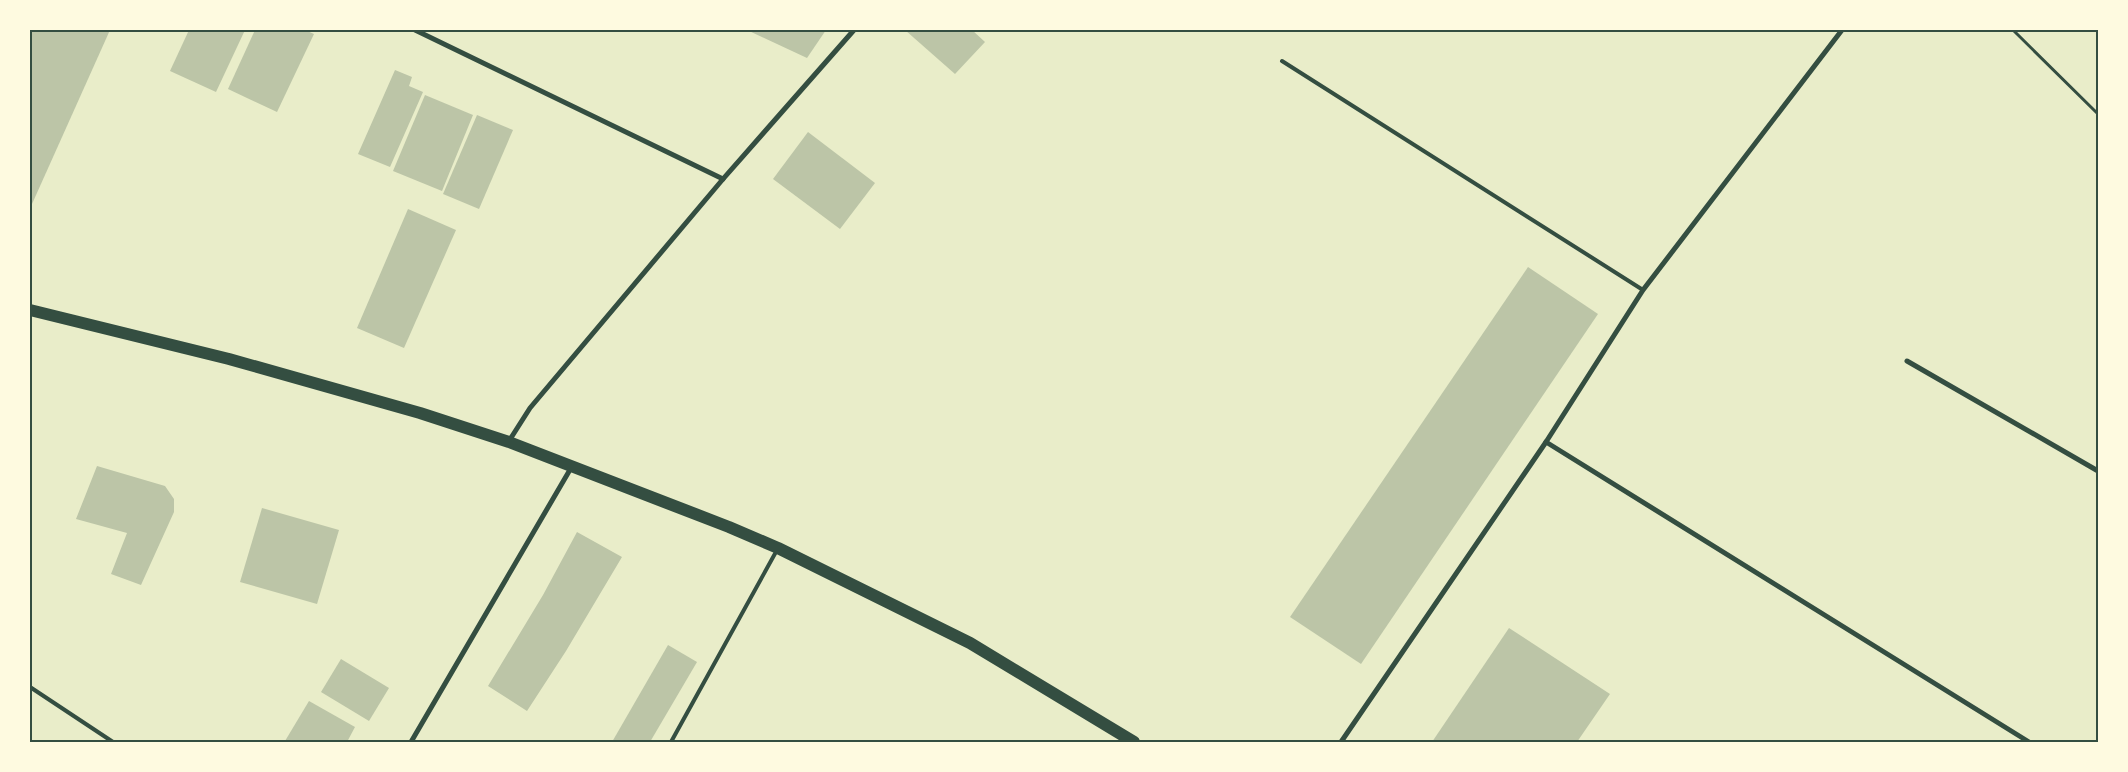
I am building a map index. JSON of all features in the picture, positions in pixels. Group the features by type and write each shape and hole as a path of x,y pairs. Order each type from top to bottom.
{"main road":[{"path":"30,310 239,362 420,413 508,442 778,548 970,643 1134,742"}],"street":[{"path":"415,30 723,179"},
{"path":"508,442 530,408 723,179 854,30"},
{"path":"1341,742 1546,442 1643,290 1842,30"},
{"path":"1907,361 2098,471"},
{"path":"1546,442 2028,742"},
{"path":"411,742 571,467"}],"lane":[{"path":"1282,61 1643,290"},
{"path":"671,742 778,548"},
{"path":"30,687 113,742"}],"path":[{"path":"2013,30 2098,114"}],"building":[{"path":"30,30 110,30 32,204 30,203"},
{"path":"189,30 245,30 216,92 170,71"},
{"path":"255,30 305,30 314,34 277,112 228,89"},
{"path":"747,30 826,30 807,58"},
{"path":"905,30 972,30 985,42 955,74"},
{"path":"395,70 412,77 409,86 423,92 390,167 358,154"},
{"path":"425,95 473,115 442,191 393,171"},
{"path":"477,115 513,130 479,209 443,194"},
{"path":"808,132 875,183 840,229 773,179"},
{"path":"408,209 456,230 404,348 357,328"},
{"path":"1528,267 1598,314 1361,664 1290,617"},
{"path":"97,466 165,486 174,499 174,512 141,585 111,574 127,533 76,519"},
{"path":"262,508 339,530 317,604 240,582"},
{"path":"577,532 622,557 566,651 527,711 488,686 543,595"},
{"path":"1509,628 1610,694 1577,742 1432,742"},
{"path":"668,645 697,662 650,742 612,742"},
{"path":"341,659 389,688 369,721 321,692"},
{"path":"309,701 355,727 347,742 285,741"}]}
